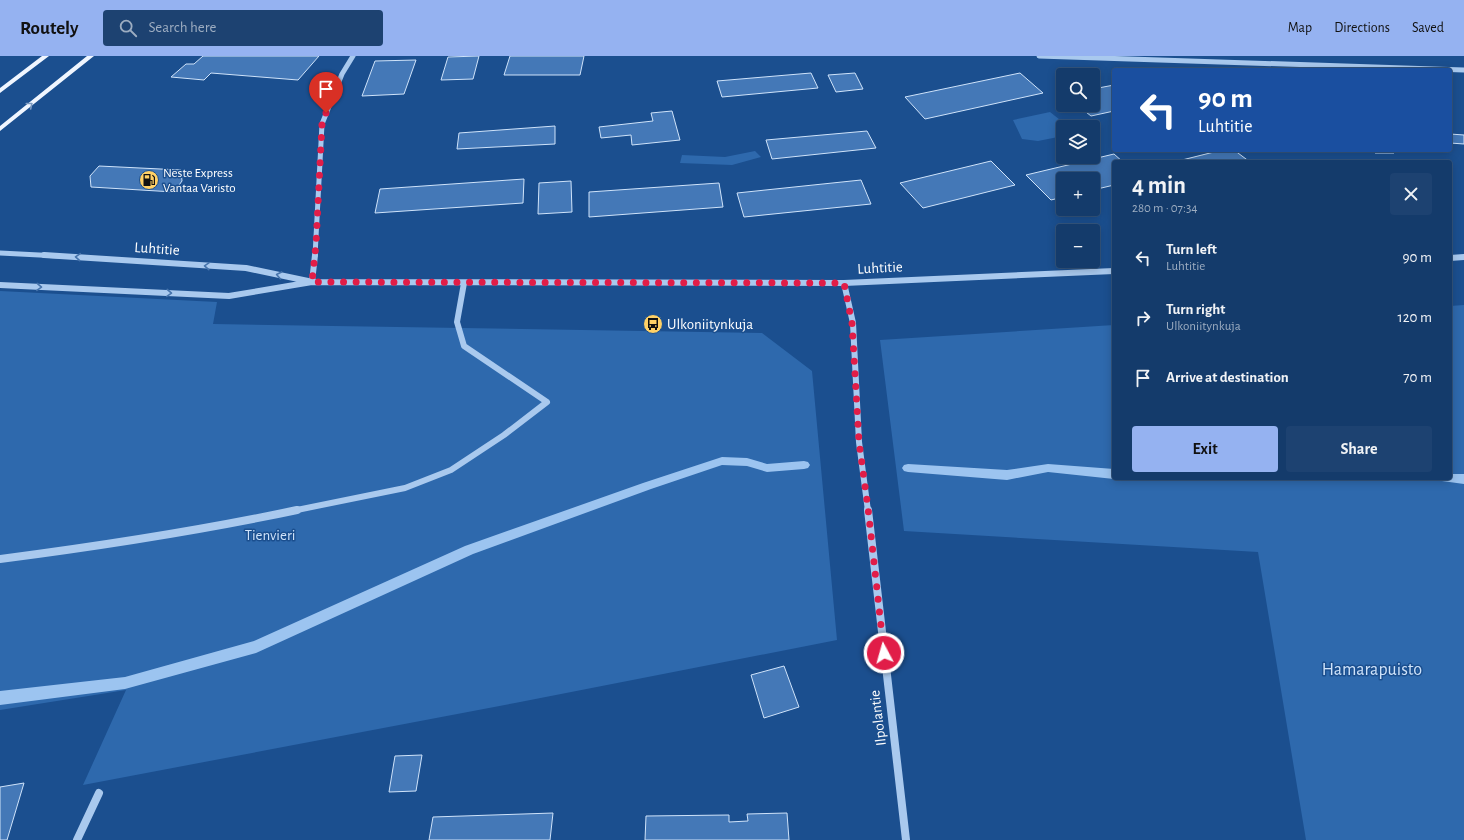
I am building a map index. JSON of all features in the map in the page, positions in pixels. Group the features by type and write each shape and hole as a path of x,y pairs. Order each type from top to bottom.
{"main road":[{"path":"0,91 46,56"},
{"path":"0,129 91,56"}],"street":[{"path":"312,282 316,244 322,124 342,74 353,56"},
{"path":"1039,56 1408,68"},
{"path":"1452,70 1464,70"},
{"name":"Luhtitie","path":"0,254 36,254 246,268 312,282"},
{"path":"1452,258 1464,257"},
{"name":"Luhtitie","path":"0,285 229,296 312,282 844,283 1112,271"},
{"path":"0,559 127,542 222,526 405,488 451,470 504,435 547,402 464,346 457,322 464,283"},
{"name":"Ilpolantie","path":"844,283 852,323 859,442 906,840"},
{"path":"77,840 99,793"}],"green space":[{"path":"1050,112 1060,120 1056,120 1056,137 1038,141 1022,139 1013,120"},
{"path":"755,151 761,157 732,165 680,163 682,155 725,157"},
{"name":"Tienvieri","path":"0,291 217,302 213,324 762,333 812,371 837,640 83,785 126,690 0,710"},
{"name":"Hamarapuisto","path":"1464,305 1464,840 1306,840 1258,552 904,531 880,340 1112,325 1112,480 1452,480 1452,306"}],"building":[{"path":"203,56 319,56 298,80 211,73 204,80 171,77 186,64 194,64"},
{"path":"479,56 473,79 441,80 448,57"},
{"path":"510,56 584,56 580,75 504,75"},
{"path":"416,60 404,94 362,96 375,61"},
{"path":"811,73 818,88 722,97 717,81"},
{"path":"855,73 863,89 836,92 828,75"},
{"path":"1020,73 1043,93 925,119 905,97"},
{"path":"1112,85 1112,111 1091,116 1086,112 1100,112 1100,88"},
{"path":"672,111 680,140 632,145 631,135 601,138 599,127 653,121 651,113"},
{"path":"555,126 555,144 457,149 459,133"},
{"path":"867,131 876,148 772,159 766,140"},
{"path":"1452,134 1464,135 1464,144 1452,143"},
{"path":"1214,152 1237,152 1247,160 1182,160"},
{"path":"1374,152 1394,153 1375,153"},
{"path":"1114,154 1121,160 1112,160 1112,185 1100,188 1100,172 1056,172 1056,199 1051,200 1026,175 1072,164 1100,164 1100,157"},
{"path":"991,161 1015,185 923,208 900,183"},
{"path":"99,166 181,170 182,181 174,192 91,187 90,176"},
{"path":"524,179 523,203 375,213 380,189"},
{"path":"861,180 871,204 744,217 737,193"},
{"path":"571,181 572,212 538,214 539,183"},
{"path":"719,183 723,207 589,217 589,192"},
{"path":"784,666 799,707 764,718 751,675"},
{"path":"422,755 416,791 389,792 395,756"},
{"path":"24,783 7,840 0,840 0,787"},
{"path":"553,813 550,840 429,840 433,817"},
{"path":"787,813 789,840 645,840 646,816 729,815 729,822 748,821 747,814"}],"waterway":[{"path":"0,698 125,683 256,647 469,550 647,486 722,461 747,462 767,468 804,465"},
{"path":"908,468 1007,475 1048,468 1112,474"},
{"path":"1452,478 1464,479"}],"place":[{"name":"Neste Express Vantaa Varisto","path":"149,180"},
{"name":"Ulkoniitynkuja","path":"653,324"}],"route":[{"path":"326,113 322,124 316,244 312,282 844,283 852,323 859,442 884,653"}]}
